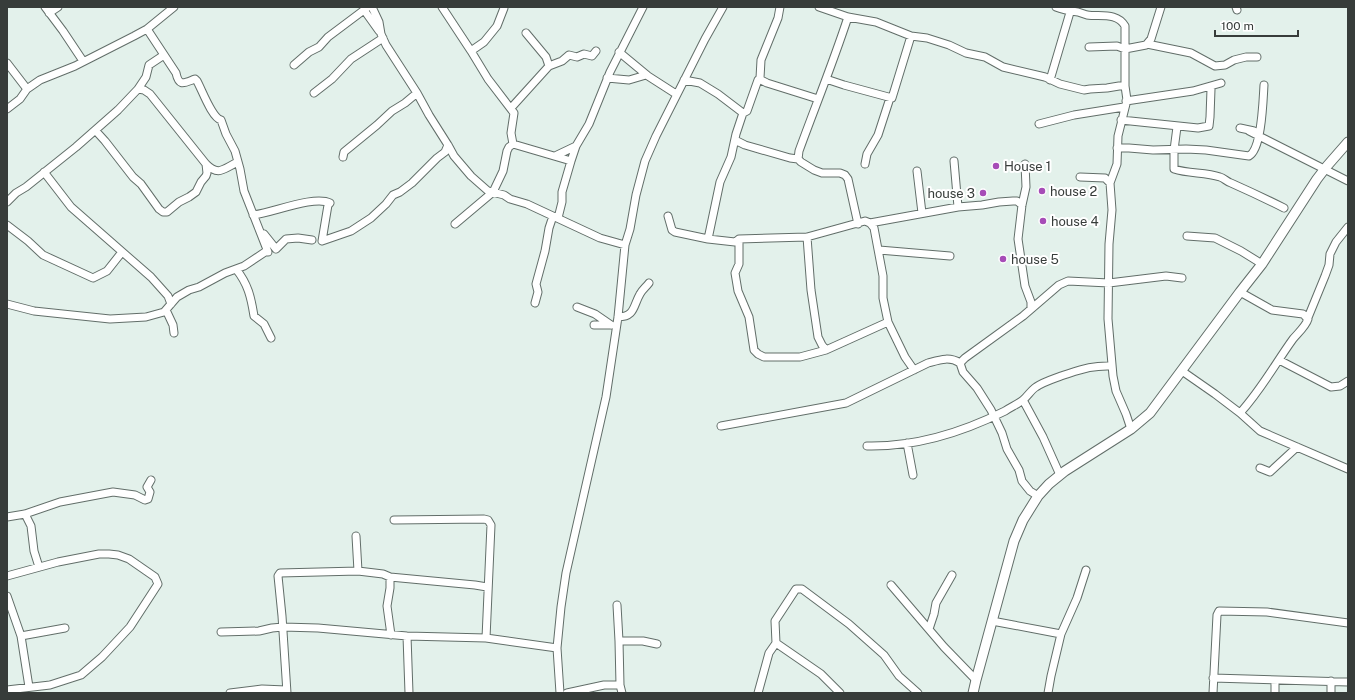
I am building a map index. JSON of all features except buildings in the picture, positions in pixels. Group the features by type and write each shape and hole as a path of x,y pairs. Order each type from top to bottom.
{"street":[{"path":"58,7 47,10 83,61"},
{"path":"7,108 20,99 27,89 40,80 75,66 147,29 174,7"},
{"path":"372,7 379,22 382,36"},
{"path":"442,7 488,79 515,115 511,133 513,144"},
{"path":"535,303 538,292 536,284 545,251 549,228 562,202 562,192 576,146 589,124 619,52 643,7"},
{"path":"560,693 557,648 566,573 606,397 625,246 636,195 645,161 676,94 723,7"},
{"path":"708,239 720,182 731,157 743,112 747,110 756,83 760,78 761,60 778,18 780,7"},
{"path":"819,7 848,17 876,22 911,36 927,38 949,45 966,53 985,57 1003,67 1031,73 1060,84 1084,90 1090,88 1125,86"},
{"path":"1056,7 1071,9 1087,15 1104,15 1121,20 1125,26 1125,86 1127,95 1118,136 1117,164 1110,183 1112,210 1109,244 1108,319 1116,392 1131,429"},
{"path":"1089,47 1117,46 1125,49 1144,46 1151,39 1162,7"},
{"path":"471,51 484,42 497,26 504,8"},
{"path":"294,65 309,52 319,47 328,37 366,9 392,56 417,93 454,156 471,176 488,191 526,204 600,238 625,246"},
{"path":"1050,80 1071,9"},
{"path":"798,159 799,151 848,17"},
{"path":"147,29 176,73 177,79 181,83 186,84 195,80 197,81 212,113 221,120 226,134 235,151 244,191 263,233 276,249 286,239 298,238 312,240"},
{"path":"526,33 546,57 550,66"},
{"path":"314,93 351,59 382,36"},
{"path":"865,164 867,154 878,135 890,98 892,98 911,36"},
{"path":"1147,44 1191,53 1215,66 1225,65 1234,60 1246,57 1257,57"},
{"path":"511,108 550,66 562,61 569,55 576,57 584,54 592,56 596,52"},
{"path":"619,52 646,75 676,94"},
{"path":"7,202 16,193 26,187 76,147 118,110 138,89 146,77 149,65 164,55"},
{"path":"7,63 27,89"},
{"path":"607,78 629,80 646,75"},
{"path":"760,78 767,83 818,98"},
{"path":"826,79 890,98"},
{"path":"684,80 700,83 743,112"},
{"path":"1039,124 1125,104 1193,91 1221,83"},
{"path":"1117,148 1152,150 1206,150 1249,156 1253,154 1255,150 1260,131 1263,113 1264,85"},
{"path":"138,89 144,90 150,94 212,170 221,170 238,162"},
{"path":"1122,118 1178,127 1198,128 1209,126 1211,89"},
{"path":"343,157 344,152 392,111 417,93"},
{"path":"1178,127 1174,150 1174,169 1186,173 1204,174 1221,178 1284,208"},
{"path":"1240,128 1249,131 1348,181"},
{"path":"95,130 133,177 141,184 158,209 163,212 167,212 179,202 196,192 206,176 206,164"},
{"path":"1249,131 1260,131"},
{"path":"735,140 745,145 798,159 814,170 822,173 840,173 844,175 848,179 858,224"},
{"path":"974,693 976,680 1014,541 1023,520 1038,496 1060,475 1131,429 1150,413 1262,264 1327,166 1348,142"},
{"path":"513,144 571,161"},
{"path":"455,224 493,192 503,171 507,151 513,144"},
{"path":"256,216 310,201 326,201 330,203 328,205 322,241 331,237 334,238 343,235 372,218 393,195 400,192 412,183 445,152 448,145"},
{"path":"555,156 576,146"},
{"path":"445,152 454,156"},
{"path":"954,161 958,207"},
{"path":"1025,164 1026,187 1022,205 1018,239 1025,286 1031,308"},
{"path":"1327,166 1348,181"},
{"path":"917,171 922,213"},
{"path":"44,172 71,207 151,277 170,300"},
{"path":"1080,177 1106,178 1110,183"},
{"path":"668,216 672,230 675,232 708,239 735,242 739,239 807,237 865,221 870,223 958,207 1013,201 1022,205"},
{"path":"7,304 34,311 110,319 130,319 158,314 166,310 170,300 225,273 244,266 265,252 268,252 256,216"},
{"path":"870,223 874,228 879,250 883,276 883,298 888,322 905,357 914,370"},
{"path":"7,225 43,255 93,278 107,271 122,252"},
{"path":"1306,322 1329,265 1330,254 1336,242 1348,227"},
{"path":"1187,236 1215,238 1241,251 1262,264"},
{"path":"807,237 811,290 818,337 826,350"},
{"path":"739,239 739,264 735,273 736,284 749,317 754,350 758,354 764,357 800,357 826,350 888,322"},
{"path":"879,250 950,256"},
{"path":"236,269 244,280 252,298 254,316 264,324 270,338"},
{"path":"960,363 964,358 1023,316 1059,285 1068,281 1109,283 1166,276 1182,278"},
{"path":"594,325 615,322 631,314 641,293 649,283"},
{"path":"1240,292 1272,310 1303,314 1307,317 1307,322 1258,392 1240,413"},
{"path":"577,307 615,322"},
{"path":"166,310 173,325 174,333"},
{"path":"721,426 846,403 928,363 952,359 960,363 963,372 988,403 1007,448 1019,470 1022,481 1030,491 1038,496"},
{"path":"1279,360 1331,387 1340,386 1348,381"},
{"path":"867,446 907,443 956,432 994,416 1023,400 1035,387 1047,381 1088,367 1112,366"},
{"path":"1182,371 1240,413 1260,431 1348,469"},
{"path":"1023,400 1043,437 1060,475"},
{"path":"907,443 913,475"},
{"path":"1260,468 1270,472 1297,447"},
{"path":"7,517 25,514 60,502 113,492 135,495 145,500 148,499 150,492 147,487 151,480"},
{"path":"25,514 31,526 34,551 39,567"},
{"path":"394,520 488,520 491,525 487,587 486,638"},
{"path":"356,536 358,571"},
{"path":"7,576 58,562 99,554 118,555 156,577 158,584 130,627 102,657 81,675 50,685 7,690"},
{"path":"1048,693 1061,634 1077,598 1086,570"},
{"path":"230,693 262,689 287,691 278,576 280,573 358,571 383,574 390,578 487,587"},
{"path":"929,629 936,603 952,575"},
{"path":"390,578 387,606 391,634"},
{"path":"891,585 944,647 976,680"},
{"path":"758,693 769,653 776,643 775,624 777,617 796,589 802,589 850,624 884,655 899,676 918,693"},
{"path":"7,596 21,636 29,687"},
{"path":"617,605 620,641 620,685 622,693"},
{"path":"1213,693 1217,616 1219,612 1267,612 1348,623"},
{"path":"992,622 1061,634"},
{"path":"221,632 260,631 283,627 318,628 407,636 486,638 557,648"},
{"path":"21,636 65,628"},
{"path":"407,636 409,693"},
{"path":"620,641 643,641 657,644"},
{"path":"776,643 821,674 840,693"},
{"path":"1213,678 1348,682"},
{"path":"1274,680 1274,693"},
{"path":"1331,681 1331,693"},
{"path":"567,693 604,685 620,685"}],"place":[{"name":"House 1","path":"996,166"},
{"name":"house 2","path":"1042,191"},
{"name":"house 3","path":"983,193"},
{"name":"house 4","path":"1043,221"},
{"name":"house 5","path":"1003,259"}]}
